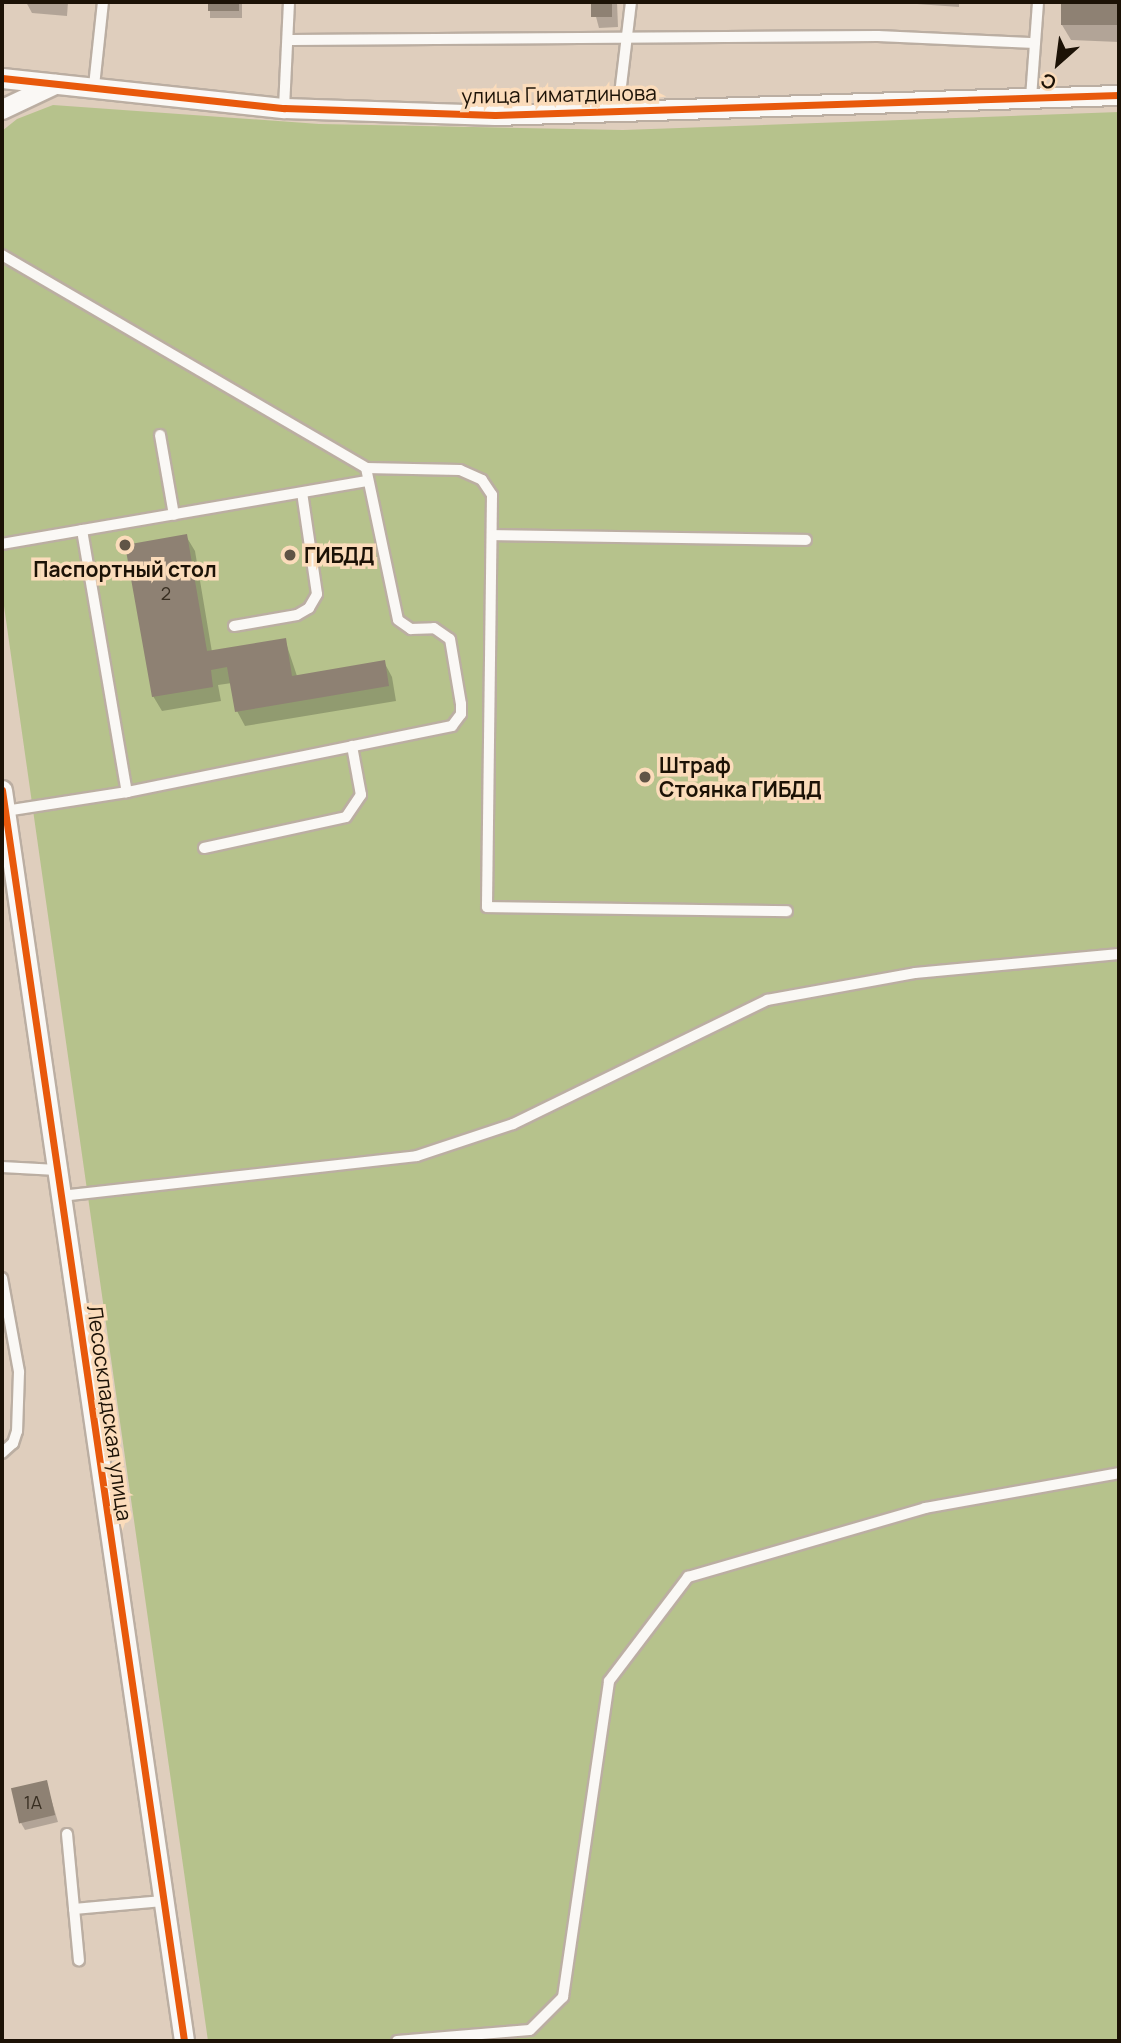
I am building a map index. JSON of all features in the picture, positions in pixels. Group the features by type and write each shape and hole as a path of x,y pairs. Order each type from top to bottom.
{"street":[{"name":"улица Гиматдинова","path":"2,78 284,108 495,116 1119,95"},
{"path":"2,108 56,83"},
{"name":"Лесоскладская улица","path":"2,790 184,2041"}],"lane":[{"path":"94,86 103,2"},
{"path":"284,108 290,40 289,2"},
{"path":"618,111 630,36 631,2"},
{"path":"1031,98 1038,2"},
{"path":"290,40 878,36 1035,43"},
{"path":"2,255 366,468 472,473 492,495 487,906 787,911"},
{"path":"160,435 174,514"},
{"path":"5,811 127,792 452,726 461,714 450,639 434,628 411,629 398,621 366,468"},
{"path":"2,544 368,481"},
{"path":"234,626 297,615 309,608 317,594 302,493"},
{"path":"82,530 127,792"},
{"path":"492,536 806,540"},
{"path":"204,848 346,817 362,795 352,746"},
{"path":"61,1196 417,1156 513,1124 767,1000 915,973 1119,954"},
{"path":"2,1167 57,1170"},
{"path":"2,1278 19,1372 17,1431 13,1443 2,1453"},
{"path":"397,2041 530,2030 563,1997 609,1681 688,1577 925,1508 1119,1473"},
{"path":"67,1834 79,1960"},
{"path":"74,1909 163,1901"}],"green space":[{"path":"53,105 319,124 623,130 1119,112 1119,2041 208,2041 2,592 2,131 17,119"}],"building":[{"path":"208,2 239,2 239,11 208,11"},
{"path":"591,2 612,2 612,17 591,17"},
{"path":"1061,2 1119,2 1119,25 1061,25"},
{"path":"187,534 207,651 286,638 292,676 385,660 389,686 235,712 227,667 211,670 213,687 152,697 125,545"},
{"path":"47,1780 55,1815 19,1823 11,1788"}],"cycle path":[{"path":"2,78 284,108 495,115 1119,95"},
{"path":"2,790 184,2041"}],"place":[{"name":"Паспортный стол","path":"125,545"},
{"name":"ГИБДД","path":"290,555"},
{"name":"Штраф Стоянка ГИБДД","path":"645,777"}]}
